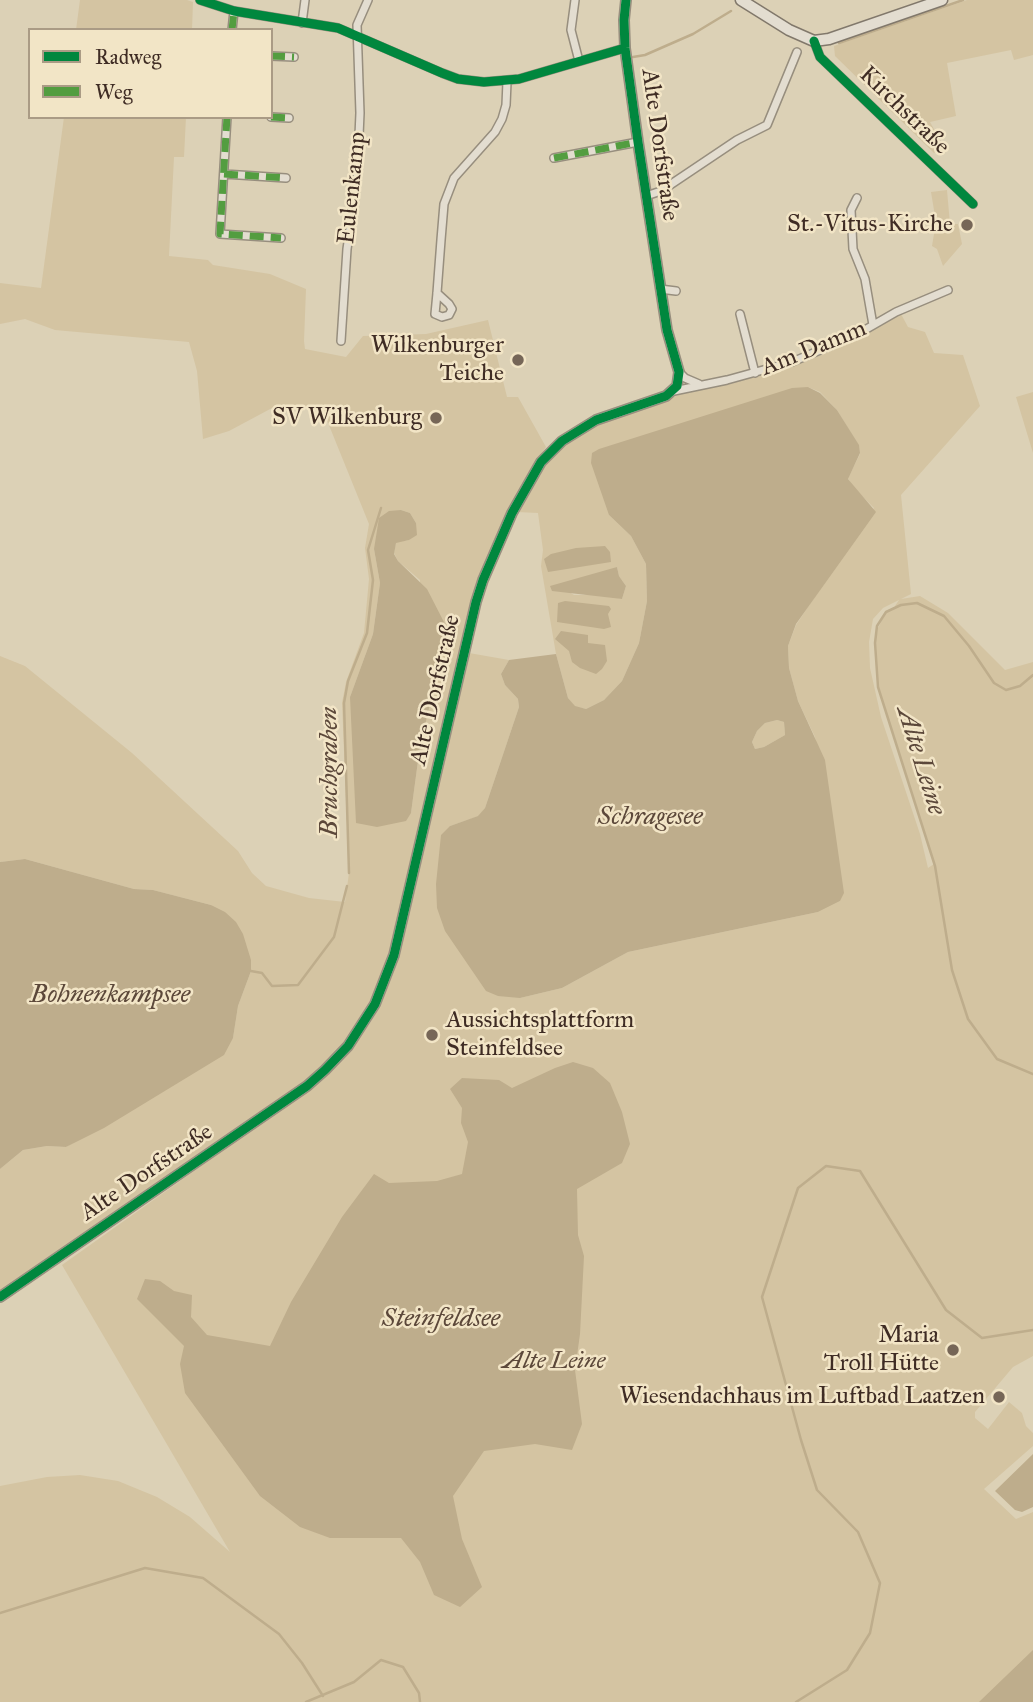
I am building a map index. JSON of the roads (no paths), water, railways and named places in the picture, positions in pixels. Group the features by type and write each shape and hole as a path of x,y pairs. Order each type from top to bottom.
{"main road":[{"path":"741,0 789,30 814,41 830,39 942,0"}],"street":[{"path":"200,0 234,11 338,28 458,79 484,82 507,82 625,48"},
{"path":"302,23 306,0"},
{"path":"356,35 356,25 368,0"},
{"path":"575,0 571,30 579,61"},
{"name":"Alte Dorfstraße","path":"626,0 625,48 638,142 667,330 680,372"},
{"path":"232,28 234,11"},
{"name":"Eulenkamp","path":"341,341 347,249 358,168 360,113 356,35"},
{"name":"Kirchstraße","path":"814,41 820,57 973,204"},
{"path":"646,196 661,191 737,140 767,125 797,52"},
{"path":"273,56 294,57"},
{"path":"437,293 443,204 447,191 454,178 495,132 506,105 507,82"},
{"path":"273,117 289,118"},
{"path":"227,119 220,234 281,238"},
{"path":"554,158 638,142"},
{"path":"224,174 286,178"},
{"path":"857,198 852,210 853,249 865,279 873,325"},
{"path":"660,289 676,290"},
{"name":"Am Damm","path":"674,391 792,362 856,335 907,307 948,290"},
{"path":"740,314 755,373"},
{"path":"680,372 692,382 703,385"},
{"path":"674,391 680,379 680,372"},
{"name":"Alte Dorfstraße","path":"0,1297 307,1086 348,1046 374,1004 394,956 476,602 512,513 537,468 562,441 596,421 674,391"}],"water":[{"name":"Schragesee","path":"808,387 820,393 837,410 859,445 860,453 848,479 876,512 796,624 788,646 789,668 798,701 825,760 844,893 840,901 818,912 628,952 562,988 520,998 498,996 486,991 445,931 437,908 436,884 441,835 450,826 478,816 485,808 519,707 518,699 505,685 501,674 509,660 556,654 568,698 575,706 586,709 604,700 622,681 639,643 647,601 646,564 631,536 609,515 591,463 592,453 792,388","holes":["777,720 784,722 785,735 755,749 752,742 765,723"]},
{"path":"401,510 410,513 416,523 417,535 396,543 394,554 427,589 447,633 420,746 411,813 406,821 377,827 356,823 350,697 373,634 380,583 374,549 379,518 389,511"},
{"path":"605,546 610,552 611,562 548,572 544,559 551,554 576,548"},
{"path":"617,567 626,586 622,599 552,591 550,586"},
{"path":"565,601 609,606 611,627 604,629 557,622 558,603"},
{"path":"561,631 588,635 588,643 605,645 607,661 602,669 596,674 572,662 569,651 555,639"},
{"name":"Bohnenkampsee","path":"25,859 134,889 153,890 211,905 236,922 243,934 251,960 251,971 238,1006 233,1038 224,1055 104,1128 66,1147 47,1146 23,1150 0,1169 0,862"},
{"name":"Steinfeldsee","path":"573,1062 593,1068 610,1083 622,1112 630,1144 622,1163 577,1189 578,1235 584,1256 580,1334 575,1370 582,1424 572,1450 535,1444 484,1451 453,1496 462,1539 482,1587 460,1607 434,1595 420,1562 401,1538 330,1538 300,1527 260,1496 185,1393 180,1364 184,1346 137,1299 145,1279 160,1281 174,1291 192,1295 191,1317 207,1335 270,1346 291,1302 342,1217 374,1174 389,1183 437,1181 462,1174 468,1142 461,1123 462,1108 450,1089 462,1078 499,1080 512,1088"},
{"path":"1033,1454 1033,1507 1022,1512 1015,1510 995,1491"},
{"path":"1033,1650 1033,1702 979,1702 980,1701"}],"waterway":[{"path":"839,43 963,0"},
{"name":"Bruchgraben","path":"633,57 645,55 693,34 731,11"},
{"name":"Bruchgraben","path":"349,873 344,703 348,681 367,633 373,580 368,550 381,508"},
{"name":"Alte Leine","path":"1033,675 1020,686 1006,690 994,683 944,616 917,603 901,605 886,612 877,626 875,643 878,687 935,866 952,970 968,1019 997,1059 1033,1074"},
{"name":"Bruchgraben","path":"251,971 262,973 272,986 298,985 334,937 347,886"},
{"name":"Alte Leine","path":"796,1702 847,1670 870,1633 880,1583 858,1532 817,1490 762,1297 798,1188 826,1166 860,1171 946,1310 982,1338 1033,1330"},
{"path":"0,1613 145,1568 203,1578 279,1634 323,1696"},
{"name":"Alte Leine","path":"306,1702 354,1682 381,1660 403,1667 419,1693 420,1702"}],"place":[{"name":"St.-Vitus-Kirche","path":"967,225"},
{"name":"Wilkenburger Teiche","path":"518,360"},
{"name":"SV Wilkenburg","path":"436,418"},
{"name":"Aussichtsplattform Steinfeldsee","path":"432,1035"},
{"name":"Maria Troll Hütte","path":"953,1350"},
{"name":"Wiesendachhaus im Luftbad Laatzen","path":"999,1397"}]}
